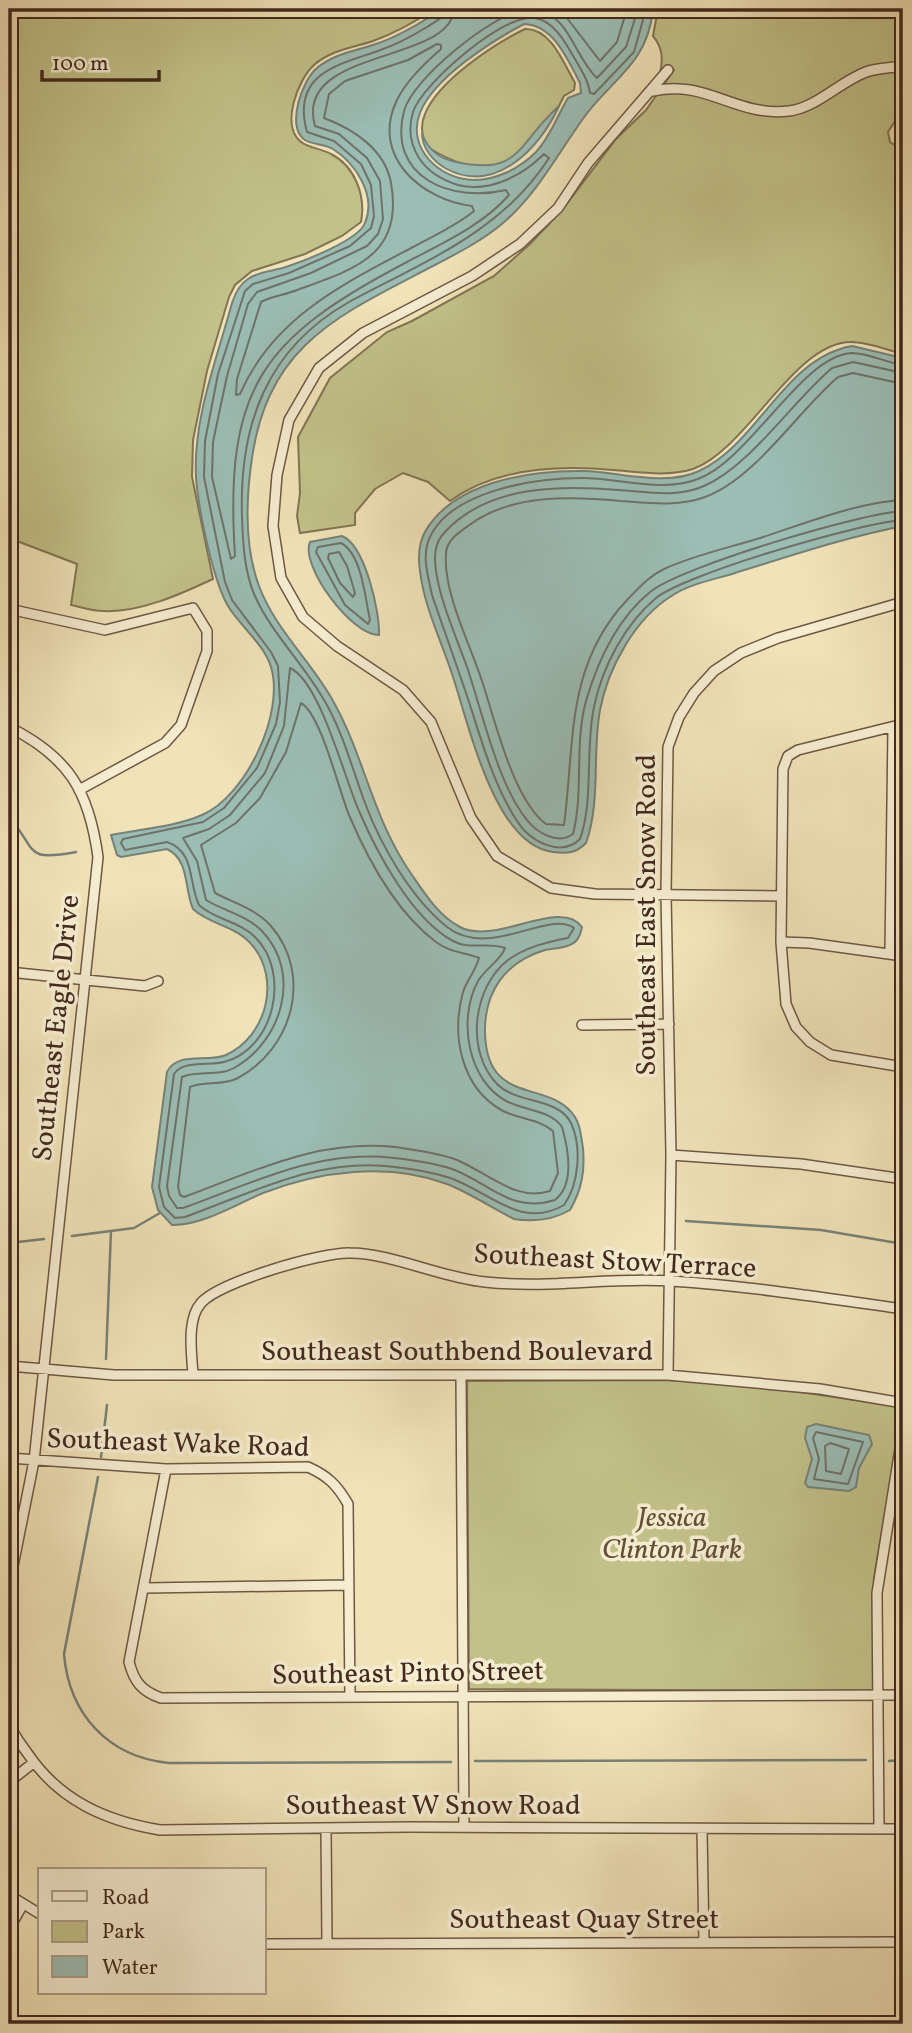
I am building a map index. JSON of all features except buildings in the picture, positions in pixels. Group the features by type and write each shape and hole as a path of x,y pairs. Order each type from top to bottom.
{"street":[{"path":"653,91 675,86 698,90 743,108 792,111 866,72 903,66"},
{"path":"668,70 653,91 596,154 558,208 520,244 472,276 363,333 319,368 289,420 276,475 272,526 281,578 303,617 337,646 403,690 431,722 471,818 497,856 551,888 594,894 781,896"},
{"name":"Southeast East Snow Road","path":"668,1375 671,1155 666,895 668,747 679,716 694,693 713,671 741,653 778,638 903,602"},
{"path":"9,609 105,630 193,608 207,631 207,651 181,725 165,743 79,790"},
{"path":"903,724 798,750 788,756 783,769 781,896 781,942 786,1004 796,1027 810,1042 831,1055 903,1067"},
{"name":"Southeast Eagle Drive","path":"9,727 49,749 66,769 79,790 93,824 98,857 43,1370"},
{"path":"890,952 892,728"},
{"path":"781,942 890,952 903,956"},
{"path":"9,972 145,986 159,981"},
{"path":"582,1025 669,1024"},
{"path":"671,1155 801,1164 903,1179"},
{"name":"Southeast Stow Terrace","path":"193,1376 191,1330 199,1304 219,1289 256,1275 350,1252 484,1282 538,1285 669,1281 903,1309"},
{"name":"Southeast Southbend Boulevard","path":"9,1366 43,1370 193,1376 668,1375 794,1386 903,1403"},
{"path":"9,1586 34,1461 43,1370"},
{"path":"461,1375 464,1827"},
{"path":"879,1828 877,1593 903,1430"},
{"name":"Southeast Wake Road","path":"9,1458 166,1469 308,1467 324,1474 338,1485 348,1504 350,1696"},
{"name":"Southeast Pinto Street","path":"166,1469 145,1588 130,1643 129,1662 134,1680 149,1694 188,1700 350,1696 903,1695"},
{"path":"145,1588 349,1585"},
{"name":"Southeast W Snow Road","path":"9,1721 33,1763 68,1798 96,1814 130,1825 160,1830 464,1827 903,1829"},
{"path":"9,1782 33,1763"},
{"path":"702,1829 704,1943"},
{"path":"326,1830 327,1943"},
{"path":"9,1895 38,1913"},
{"path":"9,1929 23,1904"},
{"name":"Southeast Quay Street","path":"266,1944 903,1942"}],"green space":[{"path":"9,9 434,9 389,34 327,56 308,72 297,91 292,114 295,135 304,144 331,154 347,166 360,192 361,222 342,236 305,254 252,271 235,285 207,371 193,440 192,477 213,579 145,606 99,611 71,605 77,564 9,538"},
{"path":"658,9 903,9 903,109 888,132 890,142 895,145 903,129 903,354 857,342 830,347 810,359 790,377 713,458 693,469 663,473 571,468 529,471 487,481 450,501 428,482 403,473 375,489 355,513 355,525 300,533 297,516 300,493 298,437 330,378 387,332 494,276 530,244 562,210 616,139 646,110 674,70 667,65 660,74 661,54 653,36"},
{"path":"525,29 542,34 556,48 575,83 574,90 564,96 559,106 518,154 502,165 479,167 456,162 426,146 422,130 423,118 442,89 483,54"},
{"name":"Jessica Clinton Park","path":"680,1380 793,1391 903,1407 874,1578 874,1691 469,1689 467,1381"}],"water":[{"path":"442,9 653,11 644,45 636,58 585,116 537,186 515,211 495,230 478,241 364,302 336,320 311,340 289,363 272,391 259,424 249,480 249,541 254,572 266,602 332,699 353,743 387,832 433,904 452,922 474,931 491,931 559,917 572,919 582,927 573,943 531,955 508,971 488,1004 485,1033 488,1057 496,1072 521,1089 564,1105 575,1117 583,1148 582,1180 570,1210 543,1219 514,1219 447,1184 424,1177 378,1171 331,1175 285,1185 207,1218 172,1225 158,1210 152,1187 167,1072 178,1062 226,1055 240,1046 260,1021 267,990 261,959 252,945 239,934 207,919 193,909 183,868 174,854 167,849 121,857 117,855 111,835 180,822 202,815 218,805 247,772 267,729 272,707 274,686 268,659 222,595 207,543 196,477 202,411 232,303 243,284 257,274 286,267 330,249 353,236 365,223 368,202 366,191 356,171 333,149 308,142 299,134 296,114 306,82 317,68 331,59 393,37","holes":["524,24 544,30 559,45 580,83 581,93 568,98 550,133 536,152 508,172 474,180 461,179 438,168 422,150 418,138 420,113 427,100 450,74 480,50"]},
{"path":"559,106 551,122 528,151 498,172 481,176 463,175 445,168 429,154 422,139 422,133 437,155 447,160 492,165 515,154"},
{"path":"852,346 903,358 903,526 841,541 696,584 659,605 625,645 604,694 598,726 593,811 586,843 575,851 563,853 533,845 515,829 500,807 476,752 422,584 419,550 426,530 439,513 456,500 475,490 519,476 584,471 672,478 699,471 720,458 739,441 790,383 808,367 828,354"},
{"path":"342,536 358,552 370,580 379,635 355,624 343,612 320,582 313,567 309,553 310,542"},
{"path":"816,1424 869,1435 872,1444 859,1468 856,1487 849,1491 808,1487 805,1483 812,1459 805,1438 807,1427"}],"waterway":[{"path":"9,817 39,854 76,852"},
{"path":"72,1236 134,1228 160,1213"},
{"path":"686,1221 821,1230 903,1244"},
{"path":"106,1359 111,1231"},
{"path":"9,1243 44,1239"},
{"path":"101,1457 107,1405"},
{"path":"98,1477 64,1654 67,1676 83,1713 110,1742 147,1759 169,1763 451,1762"},
{"path":"475,1761 866,1760"},
{"path":"889,1761 903,1760"}]}
